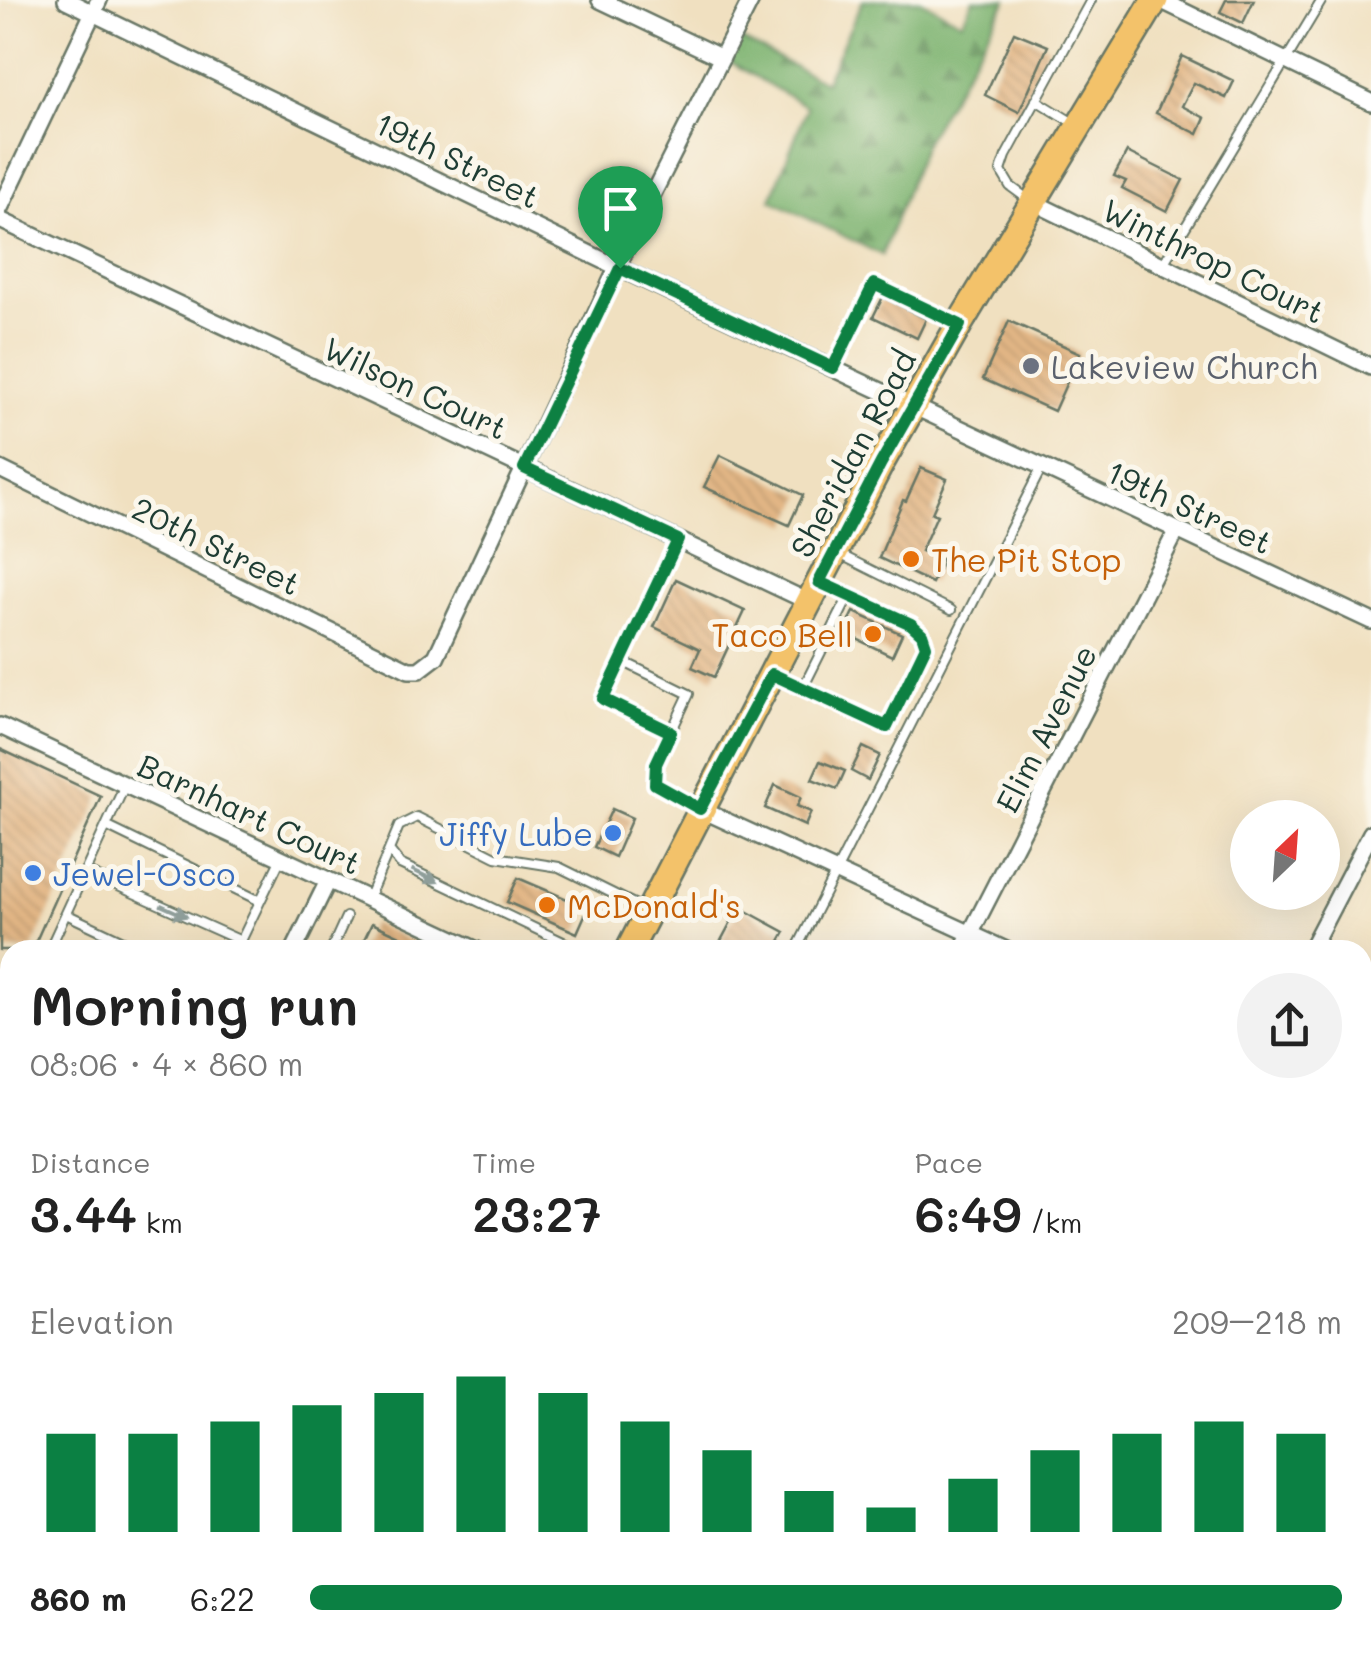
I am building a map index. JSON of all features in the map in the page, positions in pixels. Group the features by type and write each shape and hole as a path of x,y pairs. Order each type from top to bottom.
{"main road":[{"name":"Sheridan Road","path":"633,940 913,406 1078,126 1158,0"}],"street":[{"name":"19th Street","path":"66,0 96,6 620,268 1371,621"},
{"path":"600,0 722,58"},
{"path":"524,468 639,221 751,0"},
{"path":"1158,0 1371,102"},
{"path":"0,208 96,6"},
{"name":"Winthrop Court","path":"1033,202 1371,366"},
{"name":"Wilson Court","path":"0,220 678,540 814,592"},
{"name":"20th Street","path":"0,469 409,670 419,670 436,657 524,468"},
{"name":"Elim Avenue","path":"967,940 1177,530"},
{"name":"Barnhart Court","path":"0,726 368,899 447,940"},
{"path":"700,809 985,940"},
{"path":"1315,940 1371,832"},
{"path":"1352,869 1371,878"},
{"path":"299,940 328,881"}],"lane":[{"path":"1033,202 1010,186 1001,171 1092,0"},
{"path":"1162,266 1322,0"},
{"path":"1036,100 1078,126"},
{"path":"833,368 874,284 960,325"},
{"path":"801,940 1042,467"},
{"path":"671,732 603,699 678,540"},
{"path":"835,552 952,610"},
{"path":"772,674 887,727 926,646 922,634 911,624 849,596 814,592"},
{"path":"803,688 849,596"},
{"path":"620,660 689,694 656,764 655,784 700,809"},
{"path":"54,940 125,785"},
{"path":"368,899 400,826 417,818 496,857 559,867 648,911"},
{"path":"106,826 260,901"},
{"path":"389,850 400,864 559,940"},
{"path":"242,940 280,858"},
{"path":"86,871 227,940"},
{"path":"66,914 121,940"},
{"path":"336,940 346,917"}],"green space":[{"path":"863,0 920,0 962,22 973,0 1007,0 925,142 882,255 771,200 807,107 727,60 738,38 825,82"}],"building":[{"path":"1226,0 1254,0 1243,23 1220,12"},
{"path":"1014,32 1048,46 1019,112 985,95"},
{"path":"1182,56 1234,81 1226,98 1194,83 1182,106 1205,118 1198,134 1156,113"},
{"path":"1127,152 1183,180 1167,211 1122,188 1126,181 1114,176"},
{"path":"883,297 926,319 917,338 873,317"},
{"name":"Lakeview Church","path":"1009,321 1080,353 1054,411 983,379"},
{"path":"720,455 803,495 789,525 704,487"},
{"path":"921,468 947,479 921,551 943,560 932,583 879,558"},
{"path":"676,579 745,611 714,677 692,667 700,649 654,627"},
{"name":"Taco Bell","path":"854,612 902,634 892,656 844,633"},
{"path":"863,747 880,755 868,780 851,771"},
{"name":"Jewel-Osco","path":"0,749 101,796 36,940 0,940"},
{"path":"820,761 845,771 837,789 812,779"},
{"path":"775,785 801,797 797,806 811,812 805,826 765,808"},
{"name":"Jiffy Lube","path":"612,809 632,818 615,857 594,847"},
{"name":"McDonald's","path":"518,878 588,908 577,933 507,902"},
{"path":"739,907 785,932 781,940 721,940"},
{"path":"372,923 409,940 364,940"}],"place":[{"name":"Lakeview Church","path":"1031,366"},
{"name":"The Pit Stop","path":"911,559"},
{"name":"Taco Bell","path":"873,634"},
{"name":"Jiffy Lube","path":"613,833"},
{"name":"Jewel-Osco","path":"33,873"},
{"name":"McDonald's","path":"547,905"}],"route":[{"path":"620,268 833,368 874,284 960,325 819,582 911,624 922,634 926,646 887,727 772,674 700,809 655,784 656,764 671,732 603,699 678,540 524,468 620,268"}]}
